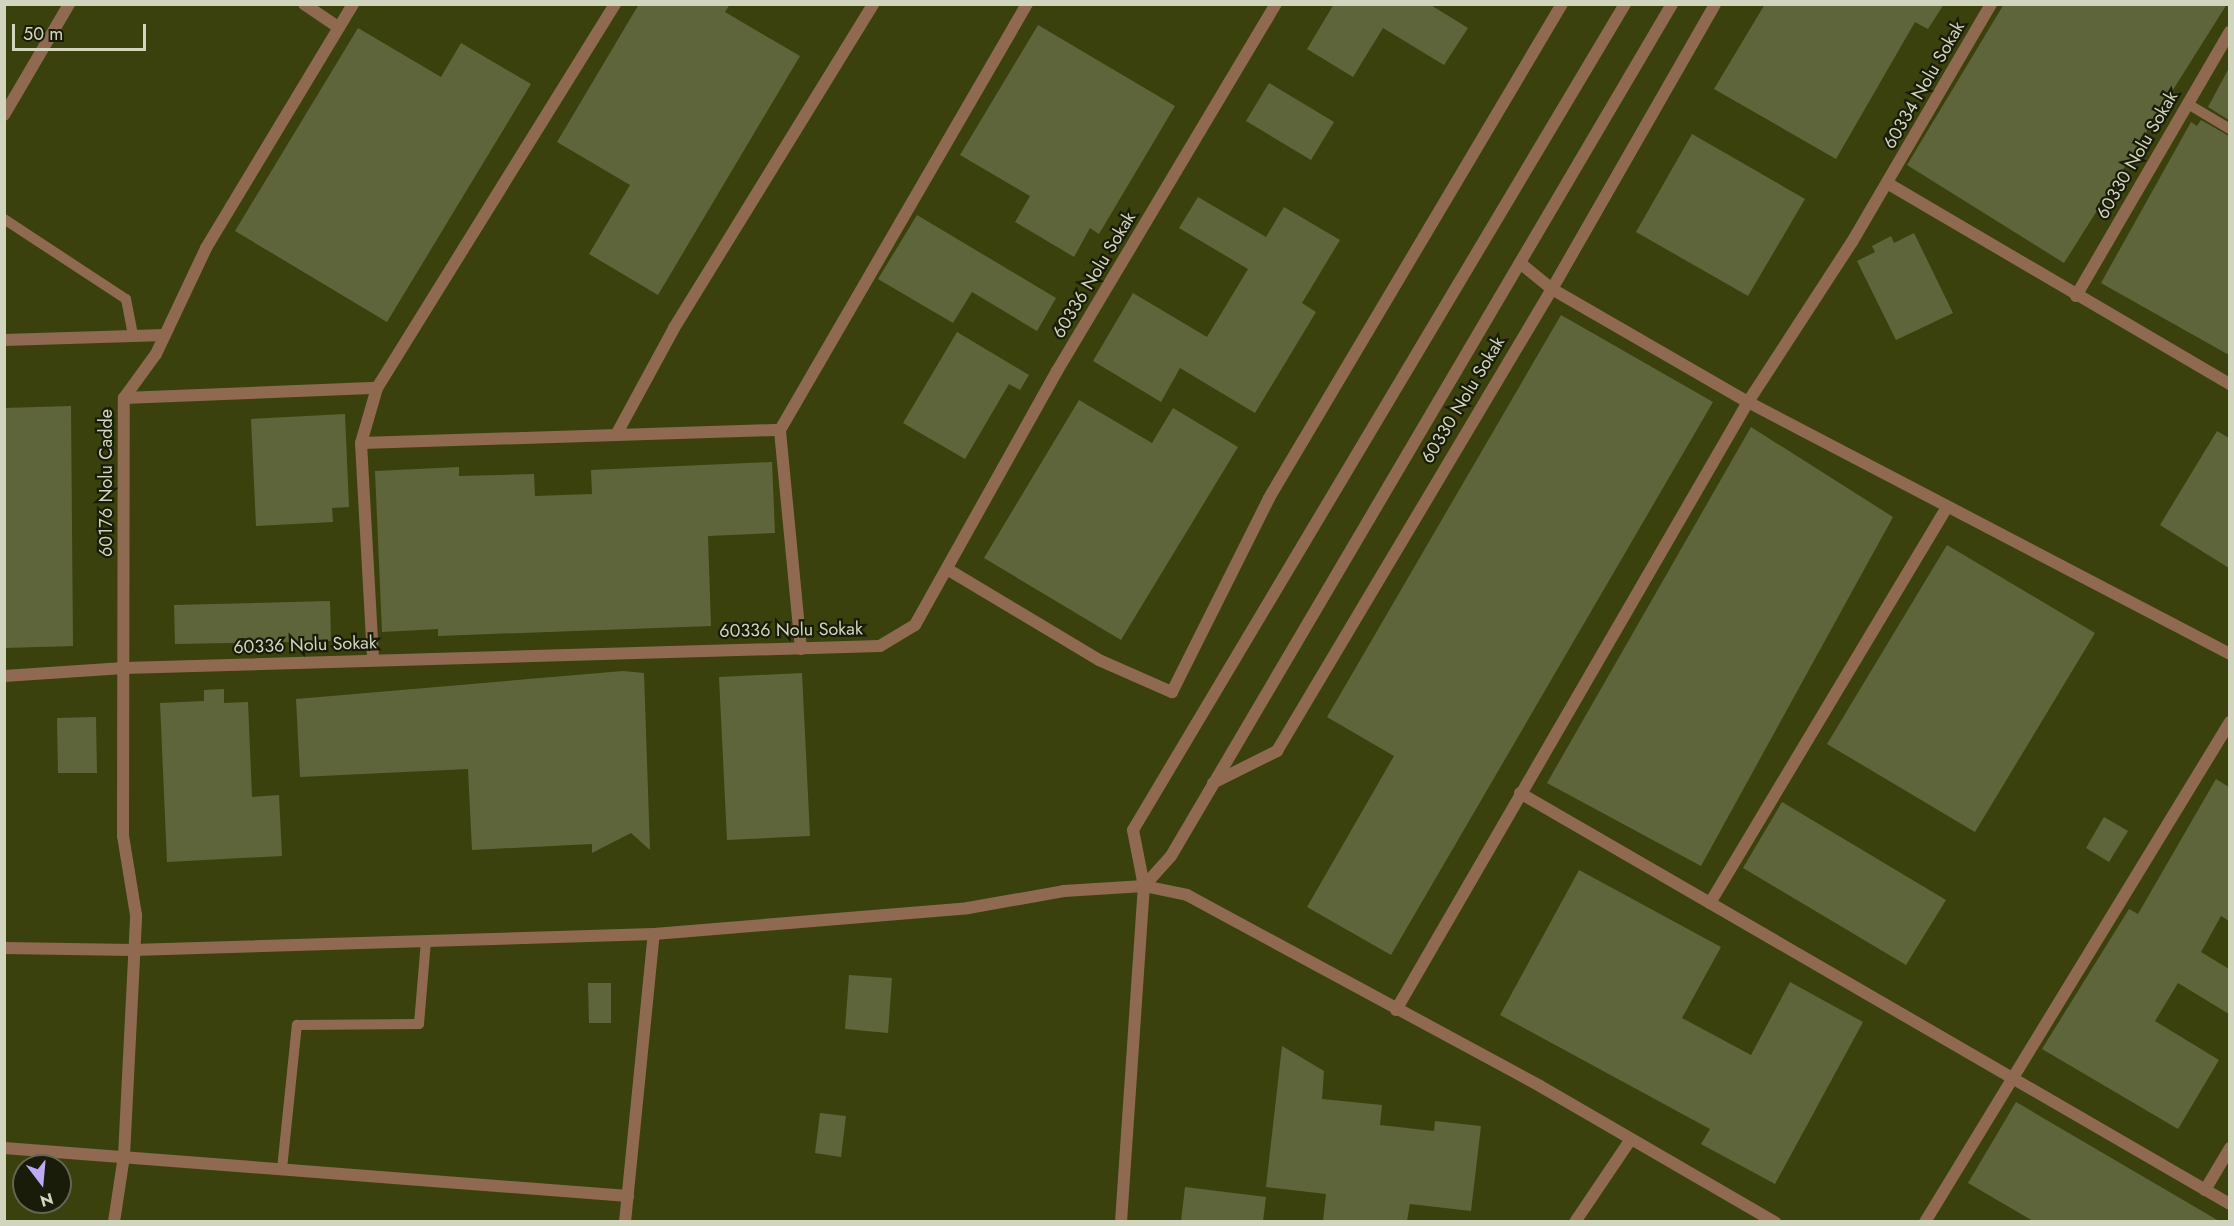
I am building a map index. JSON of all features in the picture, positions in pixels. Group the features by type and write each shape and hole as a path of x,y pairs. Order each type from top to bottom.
{"street":[{"path":"4,115 69,4"},
{"path":"304,4 338,27"},
{"name":"60176 Nolu Cadde","path":"114,1221 124,1156 136,915 123,836 124,399 165,335 206,248 352,4"},
{"path":"373,660 361,443 377,388 615,4"},
{"path":"616,435 674,328 873,4"},
{"path":"801,649 780,430 1027,4"},
{"name":"60336 Nolu Sokak","path":"4,676 124,668 880,646 915,625 1057,371 1276,4"},
{"path":"947,569 1099,660 1172,692 1269,498 1562,4"},
{"path":"1121,1221 1144,886 1133,830 1625,4"},
{"path":"1144,886 1171,856 1672,4"},
{"name":"60330 Nolu Sokak","path":"1214,783 1277,751 1552,289 1715,4"},
{"name":"60334 Nolu Sokak","path":"1396,1010 1748,402 1887,183 1991,4"},
{"name":"60330 Nolu Sokak","path":"2076,296 2229,31"},
{"path":"1887,183 2229,384"},
{"path":"1520,263 1552,289 1748,402 2229,654"},
{"path":"4,340 165,335"},
{"path":"124,399 377,388"},
{"path":"361,443 780,430"},
{"path":"1710,903 1947,507"},
{"path":"1925,1221 2229,722"},
{"path":"1520,793 2229,1204"},
{"path":"4,948 133,950 654,934 968,908 1064,891 1144,886 1186,895 1631,1139 1775,1221"},
{"path":"625,1221 654,934"},
{"path":"1575,1221 1631,1139"},
{"path":"4,1148 628,1196"},
{"path":"2205,1190 2229,1148"}],"lane":[{"path":"2188,104 2229,129"},
{"path":"4,219 126,299 133,336"},
{"path":"282,1168 297,1025 419,1024 426,941"}],"shaded area":[{"path":"5,5 2229,5 2229,1221 5,1222"}],"building":[{"path":"639,4 730,4 725,12 800,56 658,295 589,254 630,185 557,142"},
{"path":"1334,4 1429,4 1468,28 1444,65 1383,28 1353,77 1307,49"},
{"path":"1765,4 1944,4 1928,29 1915,22 1836,159 1714,89"},
{"path":"2004,4 2227,4 2064,263 1907,165"},
{"path":"1038,25 1175,106 1099,234 1090,228 1074,257 1015,222 1030,196 960,155"},
{"path":"358,28 441,77 461,43 531,84 387,322 235,231"},
{"path":"2229,68 2229,120 2208,107"},
{"path":"1269,83 1334,122 1311,160 1246,121"},
{"path":"2201,120 2229,136 2229,355 2101,283 2191,122 2197,126"},
{"path":"1692,134 1805,199 1748,296 1636,232"},
{"path":"1198,197 1266,237 1284,207 1340,240 1302,303 1316,312 1255,413 1180,368 1161,402 1093,361 1133,293 1207,337 1248,269 1179,228"},
{"path":"917,215 1056,298 1037,331 972,292 953,323 878,279"},
{"path":"1914,233 1953,313 1896,340 1857,261 1875,252 1872,246 1891,236 1894,243"},
{"path":"1561,315 1713,402 1391,955 1307,907 1394,756 1327,717"},
{"path":"957,332 1029,375 1020,390 1009,384 965,459 903,423"},
{"path":"1079,400 1152,443 1173,408 1238,447 1121,640 984,558"},
{"path":"71,406 73,646 4,648 4,408"},
{"path":"345,414 349,507 332,508 333,522 256,526 251,419"},
{"path":"1751,427 1893,517 1701,866 1547,783"},
{"path":"2217,431 2229,438 2229,568 2160,525"},
{"path":"772,462 775,533 708,536 711,626 438,636 438,629 382,632 375,471 459,467 459,476 534,474 535,496 592,494 591,470"},
{"path":"1947,545 2095,633 1975,832 1827,744"},
{"path":"330,601 331,641 175,644 174,605"},
{"path":"623,671 644,673 650,850 631,833 592,853 592,844 472,850 468,769 300,777 296,699"},
{"path":"802,673 810,836 727,840 719,677"},
{"path":"224,689 224,703 248,702 252,797 279,795 282,856 167,862 160,703 204,701 204,690"},
{"path":"96,717 97,773 58,773 57,718"},
{"path":"2216,779 2229,787 2229,921 2221,916 2201,952 2229,969 2229,1014 2178,983 2155,1021 2219,1060 2178,1129 2042,1049 2129,909 2138,914"},
{"path":"1782,802 1946,900 1906,965 1743,868"},
{"path":"2104,817 2128,831 2109,862 2086,848"},
{"path":"1579,870 1721,947 1682,1018 1751,1055 1790,982 1863,1022 1775,1184 1701,1144 1710,1129 1500,1015"},
{"path":"849,975 892,978 888,1033 845,1029"},
{"path":"588,983 611,983 611,1023 589,1023"},
{"path":"1282,1046 1324,1071 1322,1099 1382,1105 1380,1125 1434,1131 1435,1121 1481,1126 1471,1211 1410,1204 1407,1221 1323,1221 1326,1194 1266,1187"},
{"path":"2016,1102 2219,1221 2033,1221 1968,1183"},
{"path":"820,1113 846,1116 841,1157 815,1153"},
{"path":"1185,1187 1266,1197 1263,1221 1181,1221"}]}
